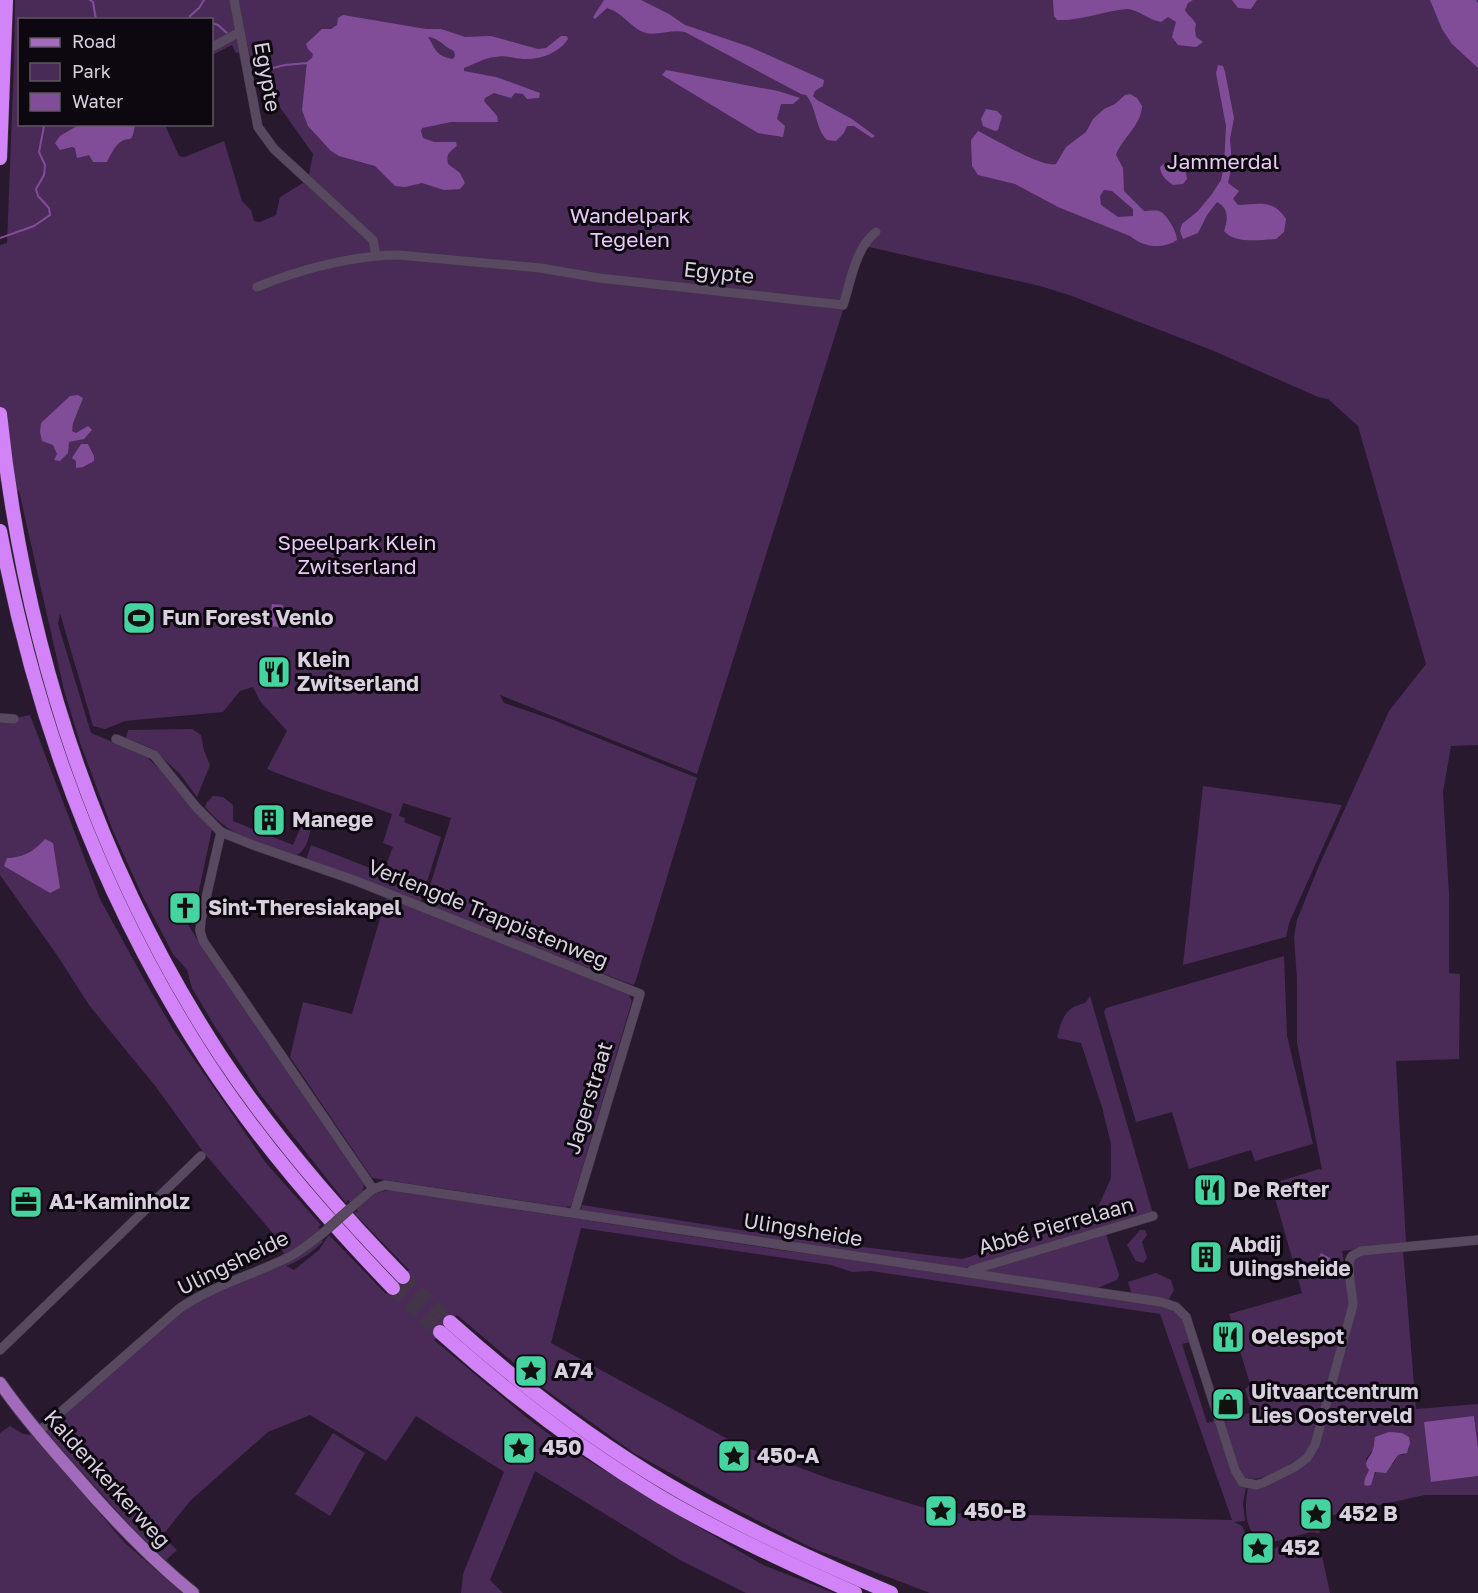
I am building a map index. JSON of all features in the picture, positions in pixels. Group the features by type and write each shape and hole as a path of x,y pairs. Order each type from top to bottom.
{"highway":[{"path":"0,158 6,0"},
{"path":"0,414 17,541 43,657 85,788 112,854 172,973 221,1055 276,1133 323,1191 403,1277"},
{"path":"0,531 18,617 52,739 95,853 137,939 206,1060 266,1144 311,1199 393,1288"},
{"path":"855,1593 739,1539 659,1496 532,1410 475,1364 445,1327 550,1405 669,1485 743,1526 826,1566 891,1593"}],"main road":[{"name":"Kaldenkerkerweg","path":"0,1383 38,1432 129,1535 163,1569 193,1593"}],"street":[{"name":"Egypte","path":"234,0 258,126 265,138 315,188 373,240 376,255"},
{"path":"213,46 240,32"},
{"name":"Egypte","path":"257,287 308,270 376,255 529,267 599,278 843,305 862,247 876,232"},
{"path":"0,718 14,719"},
{"path":"116,739 154,755 196,807 221,832 201,920 200,931 203,941 373,1189"},
{"name":"Verlengde Trappistenweg","path":"221,832 354,880 640,994"},
{"name":"Jagerstraat","path":"574,1213 640,994"},
{"path":"0,1350 201,1156"},
{"name":"Ulingsheide","path":"38,1432 180,1308 215,1288 287,1259 323,1233 373,1189 385,1185 1161,1302 1176,1307 1186,1317 1235,1470 1242,1482 1256,1485 1295,1467 1307,1458 1315,1445 1353,1305 1348,1264 1352,1256 1361,1251 1478,1240"},
{"name":"Abbé Pierrelaan","path":"972,1273 972,1270 1153,1216"}],"green space":[{"name":"Wandelpark Tegelen","path":"15,0 230,0 237,32 234,39 241,52 236,53 232,45 213,54 213,18 18,18 18,126 165,126 179,156 185,157 224,141 242,201 251,210 254,221 260,222 276,215 280,197 303,183 307,185 313,154 262,82 267,75 265,72 255,78 237,0 1478,0 1478,745 1451,746 1443,792 1449,894 1449,973 1460,974 1459,1059 1396,1061 1406,1243 1342,1251 1350,1298 1312,1441 1301,1457 1282,1470 1258,1479 1243,1477 1239,1472 1222,1422 1252,1412 1245,1389 1250,1384 1229,1314 1302,1293 1271,1184 1322,1170 1297,1043 1297,979 1294,937 1297,920 1389,711 1426,664 1358,426 1328,399 1318,397 1214,351 1072,296 1040,286 869,247 862,250 697,774 500,695 504,703 551,719 697,778 633,985 424,905 451,818 403,803 399,816 405,818 404,822 441,837 420,904 306,860 311,845 383,873 393,847 383,843 392,814 267,769 287,731 260,701 253,687 240,691 223,712 125,721 105,729 93,726 60,613 58,624 91,733 146,756 212,829 198,895 177,906 201,946 364,1182 363,1192 351,1203 348,1200 346,1203 260,1094 214,1025 192,988 187,970 173,954 141,893 113,831 80,743 64,690 19,491 0,481 0,245 7,243"},
{"path":"30,715 100,899 146,983 173,1029 266,1163 321,1225 318,1227 321,1230 285,1255 271,1231 204,1153 156,1087 89,1005 57,955 0,875 0,721","holes":["45,839 50,893 7,858 28,853"]},
{"path":"192,729 201,735 210,765 197,797 180,774 153,749 126,738 128,730"},
{"path":"1203,786 1342,805 1289,923 1286,937 1183,965"},
{"path":"213,796 223,797 233,805 233,821 293,845 302,824 299,822 303,814 311,822 309,838 304,849 296,855 289,856 236,833 220,822 205,807"},
{"path":"386,898 628,993 632,1001 571,1206 564,1207 372,1178 290,1057 303,1002 352,1014"},
{"path":"1284,956 1287,1036 1313,1144 1255,1161 1251,1150 1189,1169 1172,1112 1136,1122 1104,1012 1106,1008"},
{"path":"1090,996 1153,1214 962,1269 581,1211 582,1205 804,1240 962,1259 1100,1217 1099,1205 1111,1178 1111,1144 1102,1107 1081,1043 1057,1038 1068,1011 1085,1003"},
{"path":"389,1190 1161,1306 1182,1319 1190,1342 1182,1344 1207,1423 1215,1421 1246,1487 1243,1503 1245,1521 1234,1522 1242,1526 1252,1549 1267,1551 1307,1537 1314,1538 1319,1542 1330,1593 930,1593 812,1548 634,1453 546,1390 457,1315 434,1340 526,1417 565,1446 763,1565 834,1593 746,1593 680,1560 535,1471 490,1580 503,1593 461,1593 463,1574 504,1472 416,1416 386,1461 310,1415 268,1432 190,1501 162,1536 177,1550 165,1561 144,1541 47,1433 47,1430 182,1312 219,1291 288,1263 321,1239 323,1242 310,1253 286,1266 294,1270 319,1250 329,1235 386,1294 409,1270 354,1213 376,1193","holes":["581,1228 831,1265 852,1272 871,1271 1160,1314 1232,1520 941,1513 830,1479 735,1443 551,1343"]},
{"path":"1140,1230 1145,1230 1147,1235 1142,1242 1147,1258 1143,1263 1136,1261 1127,1245"},
{"path":"1106,1234 1119,1275 1117,1280 1095,1289 986,1272 986,1267"},
{"path":"1403,1250 1416,1409 1478,1404 1478,1448 1474,1416 1431,1482 1478,1476 1478,1495 1425,1495 1329,1516 1320,1519 1319,1533 1311,1532 1265,1544 1249,1527 1246,1512 1248,1488 1257,1488 1305,1465 1354,1308 1352,1264 1361,1255 1368,1253","holes":["1375,1437 1409,1437 1409,1449 1403,1455 1398,1455 1393,1464 1377,1471 1373,1477 1365,1478 1369,1470 1366,1459 1373,1450"]},
{"path":"1156,1273 1171,1280 1174,1290 1168,1301 1132,1295 1128,1282"},
{"path":"10,1426 23,1434 32,1435 125,1543 182,1593 0,1593 0,1433"},
{"path":"333,1433 365,1453 330,1516 295,1494"}],"water":[{"path":"604,0 641,0 685,25 750,47 824,80 823,86 815,91 813,96 852,119 875,136 872,138 854,126 847,126 836,141 827,140 820,130 810,100 806,95 685,32 652,34 643,32 607,8 595,19 593,17"},
{"path":"1053,0 1193,0 1188,3 1185,10 1196,24 1196,37 1203,42 1196,47 1178,45 1172,37 1176,22 1168,17 1161,22 1157,21 1131,9 1057,20 1054,16"},
{"path":"1232,0 1257,0 1251,9 1238,8"},
{"path":"1430,0 1476,0 1478,3 1478,68 1452,44 1442,29"},
{"path":"343,15 426,29 441,29 465,37 491,36 538,49 546,48 561,36 567,36 568,39 560,48 542,57 523,59 495,57 464,68 464,71 496,77 540,93 539,98 527,99 523,94 515,93 511,98 494,93 484,101 497,116 498,122 451,122 422,128 423,138 434,142 456,142 457,146 448,155 448,164 460,173 465,183 460,189 444,190 422,183 405,187 395,186 375,166 339,156 331,151 308,126 302,110 307,62 313,54 306,44 322,29 331,29 337,25 338,18","holes":["428,37 432,37 454,51 453,59 437,52"]},
{"path":"1218,65 1223,66 1225,72 1234,118 1230,139 1232,165 1228,183 1239,191 1233,199 1238,205 1265,204 1276,208 1286,219 1284,232 1276,239 1241,240 1229,235 1224,231 1226,211 1217,202 1198,233 1183,239 1180,231 1182,224 1198,211 1212,194 1221,180 1224,167 1226,126 1216,73"},
{"path":"666,70 778,91 800,98 793,104 781,104 777,119 785,126 783,137 758,133 662,75"},
{"path":"1130,94 1137,98 1142,106 1135,126 1116,155 1123,168 1124,191 1144,211 1159,211 1165,216 1177,237 1177,240 1171,243 1153,246 1141,243 1130,236 1058,207 1015,184 978,175 972,166 971,140 978,131 1040,162 1056,164 1066,147 1086,132 1093,119 1125,95","holes":["1104,190 1112,191 1133,209 1133,216 1118,217 1101,205 1100,196"]},
{"path":"986,109 997,111 1002,116 998,130 983,126 981,119"},
{"path":"77,126 135,126 131,138 118,144 107,162 93,162 89,155 77,158 75,148 72,147 60,150 55,143 60,136"},
{"path":"1166,162 1173,162 1185,168 1187,179 1183,184 1173,185 1164,178 1160,167"},
{"path":"78,395 83,398 72,431 76,433 88,426 92,430 84,439 69,442 68,453 60,461 54,460 57,454 53,445 42,441 41,423 70,396"},
{"path":"81,444 88,444 94,461 76,468 76,461 72,458"},
{"path":"272,604 283,605 281,627 269,626"},
{"path":"45,839 53,843 60,888 50,893 4,866 7,858 28,853"},
{"path":"1321,1253 1330,1258 1322,1277 1312,1272"},
{"path":"1474,1416 1478,1448 1478,1476 1431,1482 1424,1422"},
{"path":"1389,1432 1402,1433 1409,1437 1407,1453 1398,1455 1386,1473 1375,1472 1371,1485 1366,1486 1365,1478 1369,1470 1366,1463 1373,1450 1375,1437"}],"waterway":[{"path":"90,0 93,2 96,18"},
{"path":"190,18 204,0"},
{"path":"213,23 227,33"},
{"path":"260,71 285,65 308,63"},
{"path":"0,238 34,226 50,215 49,208 38,196 36,189 44,175 45,165 39,152 44,126"}],"tunnel":[{"path":"403,1277 450,1322"},
{"path":"393,1288 440,1332"}],"place":[{"name":"Fun Forest Venlo","path":"139,618"},
{"name":"Klein Zwitserland","path":"274,672"},
{"name":"Manege","path":"269,820"},
{"name":"Sint-Theresiakapel","path":"185,908"},
{"name":"De Refter","path":"1210,1190"},
{"name":"A1-Kaminholz","path":"26,1202"},
{"name":"Abdij Ulingsheide","path":"1206,1257"},
{"name":"Oelespot","path":"1228,1337"},
{"name":"A74","path":"531,1371"},
{"name":"Uitvaartcentrum Lies Oosterveld","path":"1228,1404"},
{"name":"450","path":"519,1448"},
{"name":"450-A","path":"734,1456"},
{"name":"450-B","path":"941,1511"},
{"name":"452 B","path":"1316,1514"},
{"name":"452","path":"1258,1548"}],"park label":[{"name":"Jammerdal","path":"1223,162"},
{"name":"Speelpark Klein Zwitserland","path":"357,555"}]}
